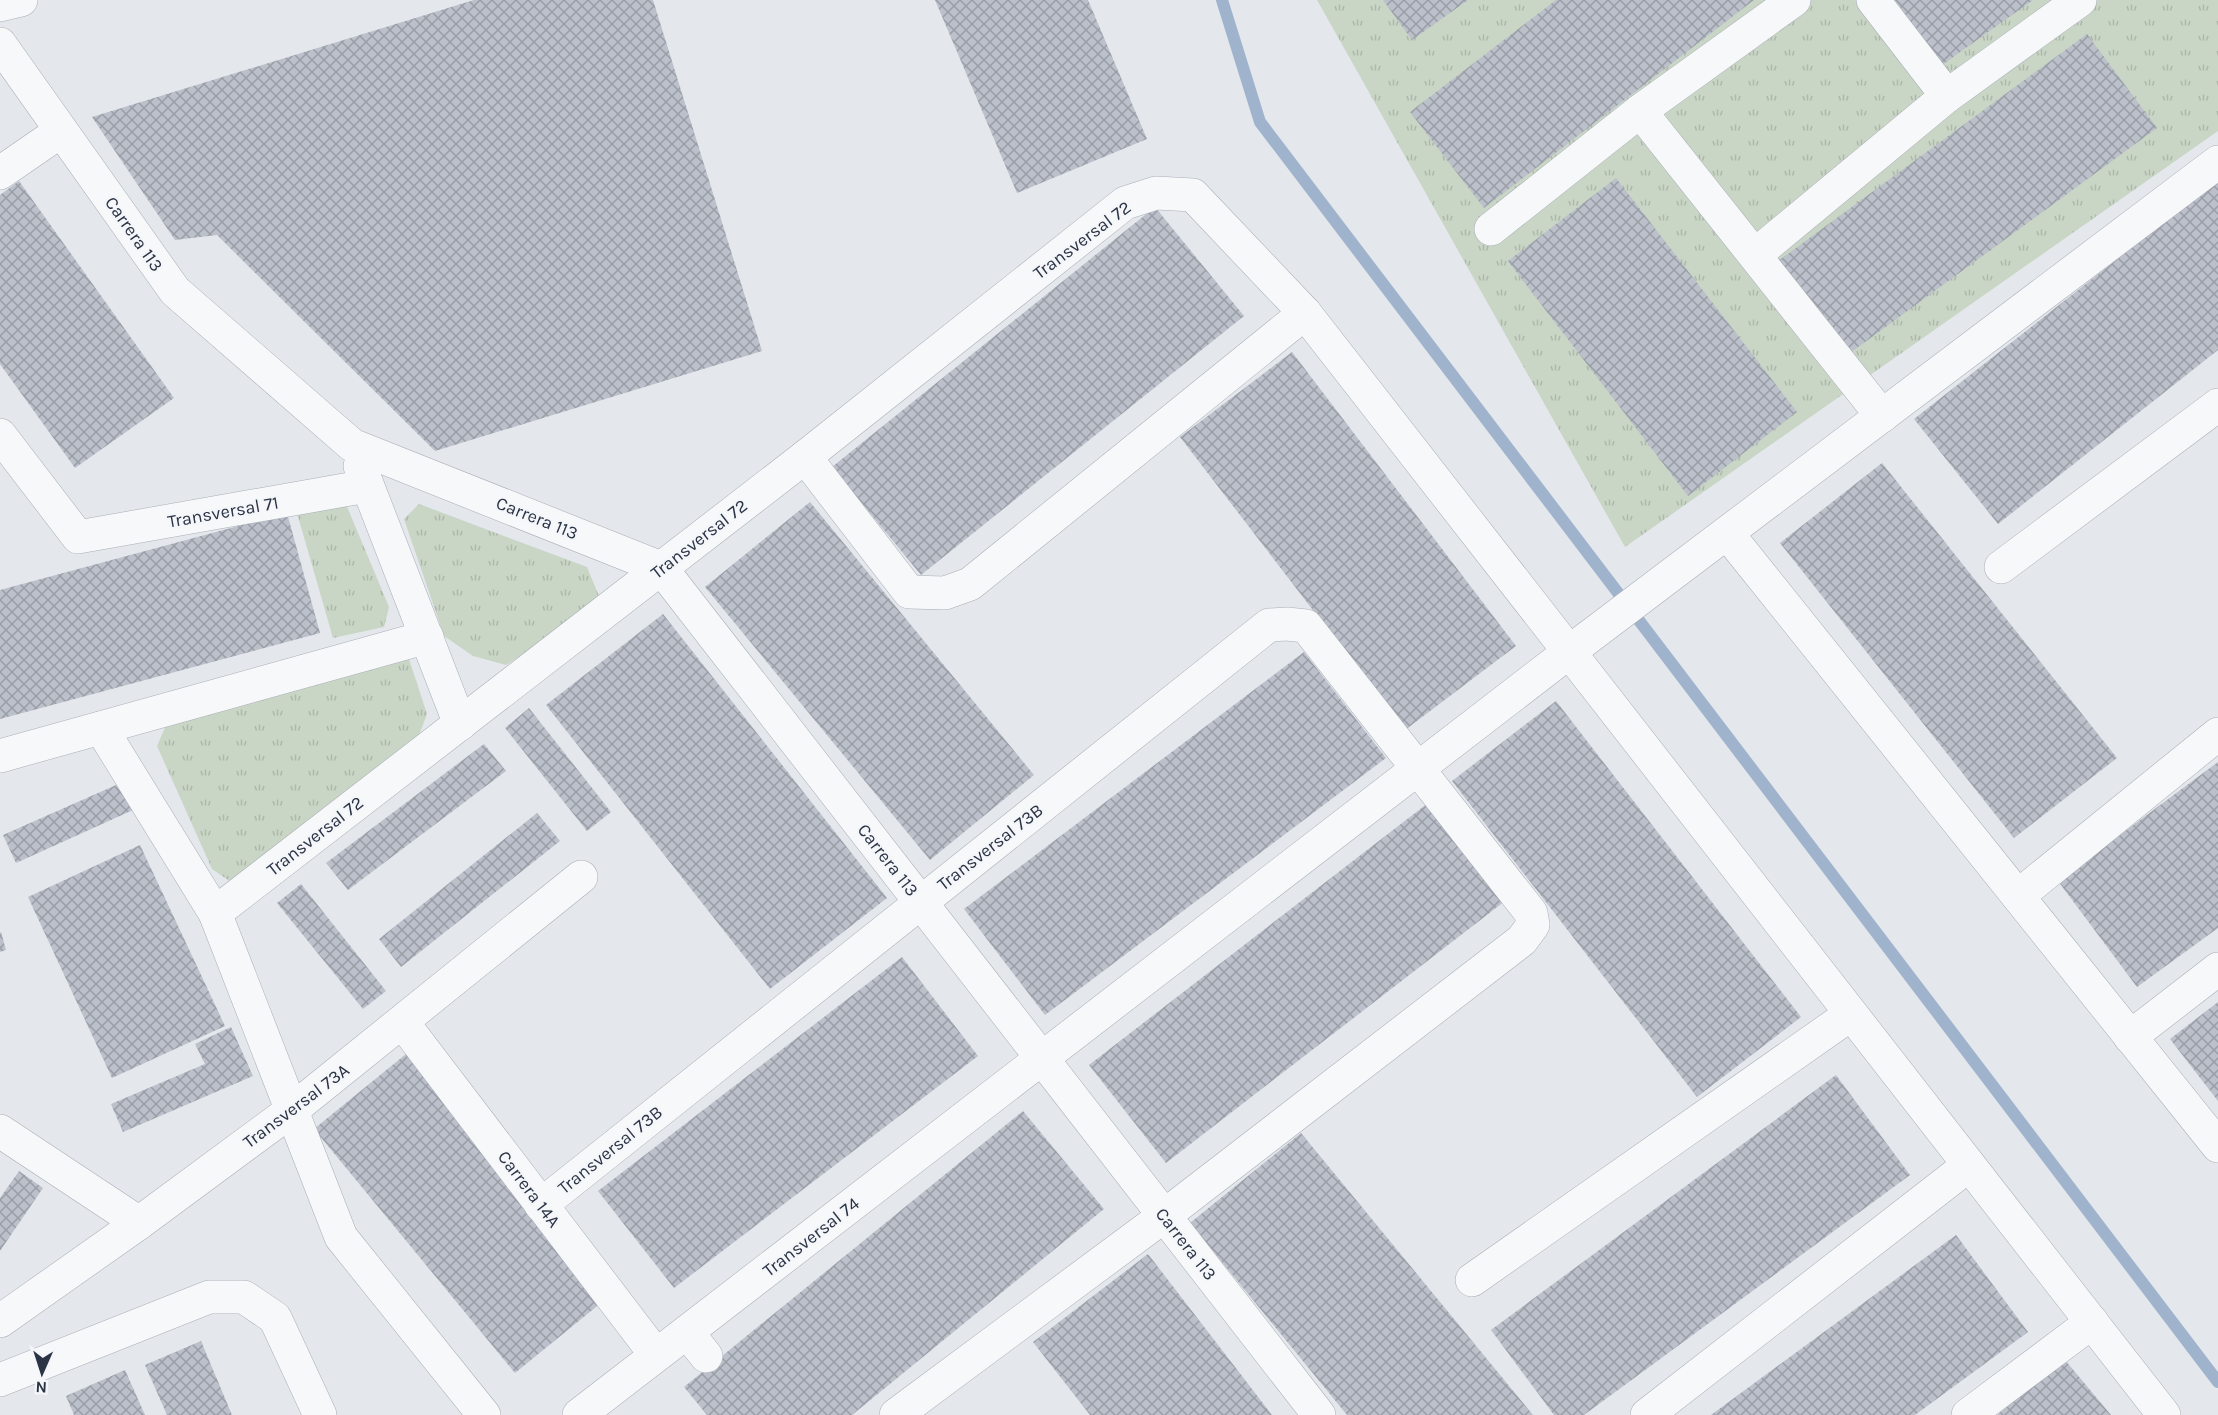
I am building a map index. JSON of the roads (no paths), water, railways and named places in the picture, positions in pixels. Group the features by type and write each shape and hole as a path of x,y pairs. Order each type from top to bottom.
{"street":[{"path":"0,5 21,0"},
{"path":"1491,229 1640,111 1794,0"},
{"path":"1873,0 1947,96"},
{"path":"1755,255 1947,96 2080,0"},
{"name":"Carrera 113","path":"0,44 175,291 352,445 661,568 1319,1415"},
{"path":"1640,111 1882,416"},
{"path":"0,173 61,131"},
{"name":"Transversal 74","path":"579,1415 656,1355 696,1344 1042,1058 1579,645 2218,162"},
{"name":"Transversal 72","path":"215,913 805,457 1125,203 1156,193 1193,195 1305,313"},
{"path":"805,457 909,592 945,593 970,584 1305,313 1579,645 1851,1014 2164,1415"},
{"path":"2001,567 2218,405"},
{"name":"Transversal 71","path":"0,435 78,537 367,486"},
{"name":"Carrera 113","path":"352,445 460,724"},
{"path":"1727,533 2218,1146"},
{"name":"Transversal 73B","path":"541,1205 1269,625 1306,626 1418,769"},
{"path":"0,756 427,637"},
{"path":"101,728 215,913 341,1237 484,1415"},
{"path":"2018,896 2218,734"},
{"path":"896,1415 1164,1216 1522,940 1533,925 1531,913 1418,769"},
{"name":"Transversal 73A","path":"0,1321 139,1223 292,1110 403,1023 581,877"},
{"path":"2130,1037 2218,969"},
{"path":"1472,1280 1851,1014"},
{"name":"Carrera 14A","path":"403,1023 656,1355"},
{"path":"0,1131 139,1223"},
{"path":"1647,1415 1969,1165"},
{"path":"0,1380 209,1297 244,1297 275,1318 320,1415"},
{"path":"1968,1415 2092,1322"}],"waterway":[{"path":"1222,0 1260,122 2218,1382"}]}
